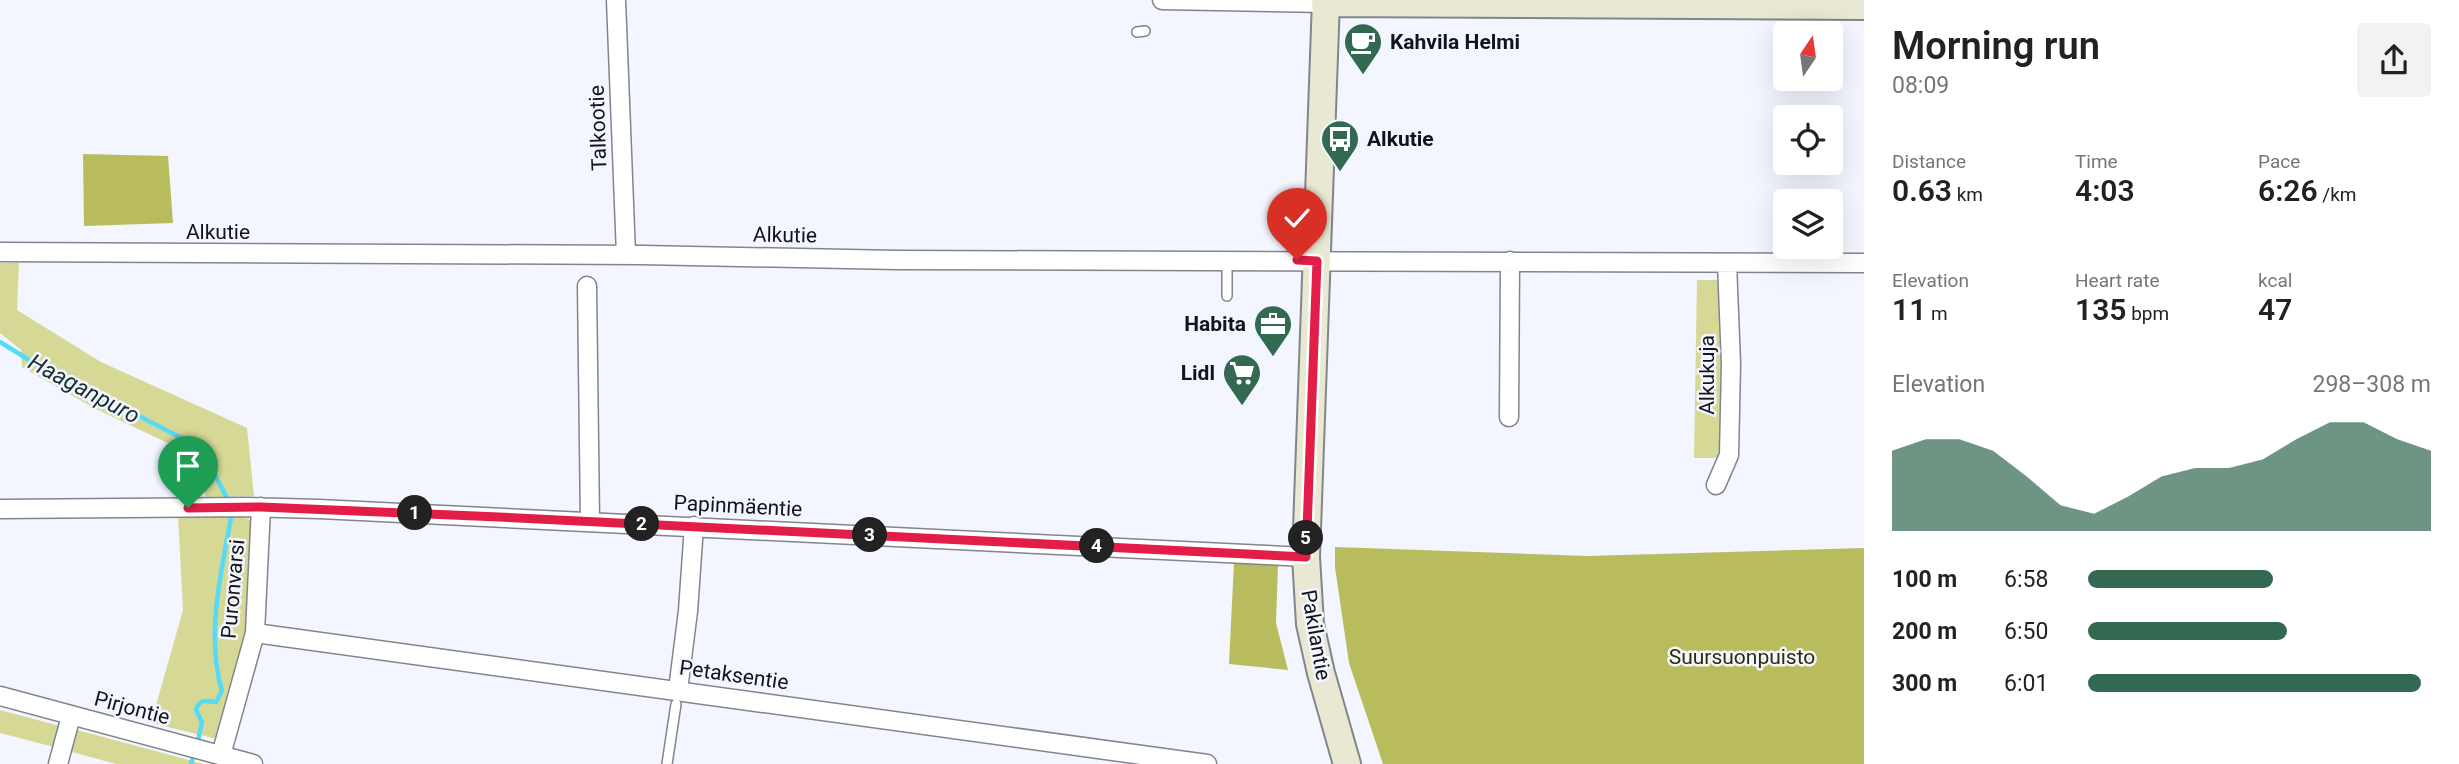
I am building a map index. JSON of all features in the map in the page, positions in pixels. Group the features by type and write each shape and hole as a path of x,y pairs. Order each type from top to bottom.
{"main road":[{"path":"1326,2 1864,6"},
{"name":"Pakilantie","path":"1326,2 1306,557 1310,624 1347,764"}],"street":[{"name":"Talkootie","path":"616,0 626,255"},
{"path":"1162,0 1326,2"},
{"name":"Alkutie","path":"0,252 626,255 897,260 1864,263"},
{"path":"1509,417 1510,261"},
{"name":"Alkukuja","path":"1716,485 1729,455 1731,364 1727,263"},
{"path":"587,286 590,521"},
{"name":"Papinmäentie","path":"0,509 253,507 1306,557"},
{"name":"Puronvarsi","path":"213,753 256,634 253,507"},
{"path":"677,697 688,611 694,526"},
{"name":"Petaksentie","path":"256,634 677,697 1207,764"},
{"name":"Pirjontie","path":"0,696 253,764"},
{"path":"58,764 71,716"}],"lane":[{"path":"1227,261 1227,296"},
{"path":"667,764 677,697"}],"green space":[{"path":"83,154 168,156 173,223 84,226"},
{"path":"0,263 19,263 17,310 101,362 247,428 254,496 206,497 197,457 94,408 22,367 21,350 0,333"},
{"path":"1697,280 1723,280 1719,458 1694,458"},
{"path":"178,516 245,517 250,520 255,531 248,630 217,739 151,723 183,610"},
{"name":"Suursuonpuisto","path":"1335,547 1588,556 1864,548 1864,764 1383,764 1349,663 1335,567"},
{"path":"1234,562 1278,564 1276,623 1288,670 1229,664"},
{"path":"0,710 60,726 54,747 0,733"},
{"path":"77,730 204,764 116,764 72,752"}],"waterway":[{"name":"Haaganpuro","path":"0,342 78,390 139,416 191,443 213,471 230,504"},
{"name":"Haaganpuro","path":"197,746 202,722 196,710 204,701 216,702 222,691 217,669 215,624 232,512"},
{"name":"Haaganpuro","path":"191,764 194,754"}],"place":[{"name":"Kahvila Helmi","path":"1363,76"},
{"name":"Alkutie","path":"1340,173"},
{"name":"Habita","path":"1273,358"},
{"name":"Lidl","path":"1242,407"}],"route":[{"path":"188,508 261,507 499,517 1306,557 1317,261 1297,260"}]}
